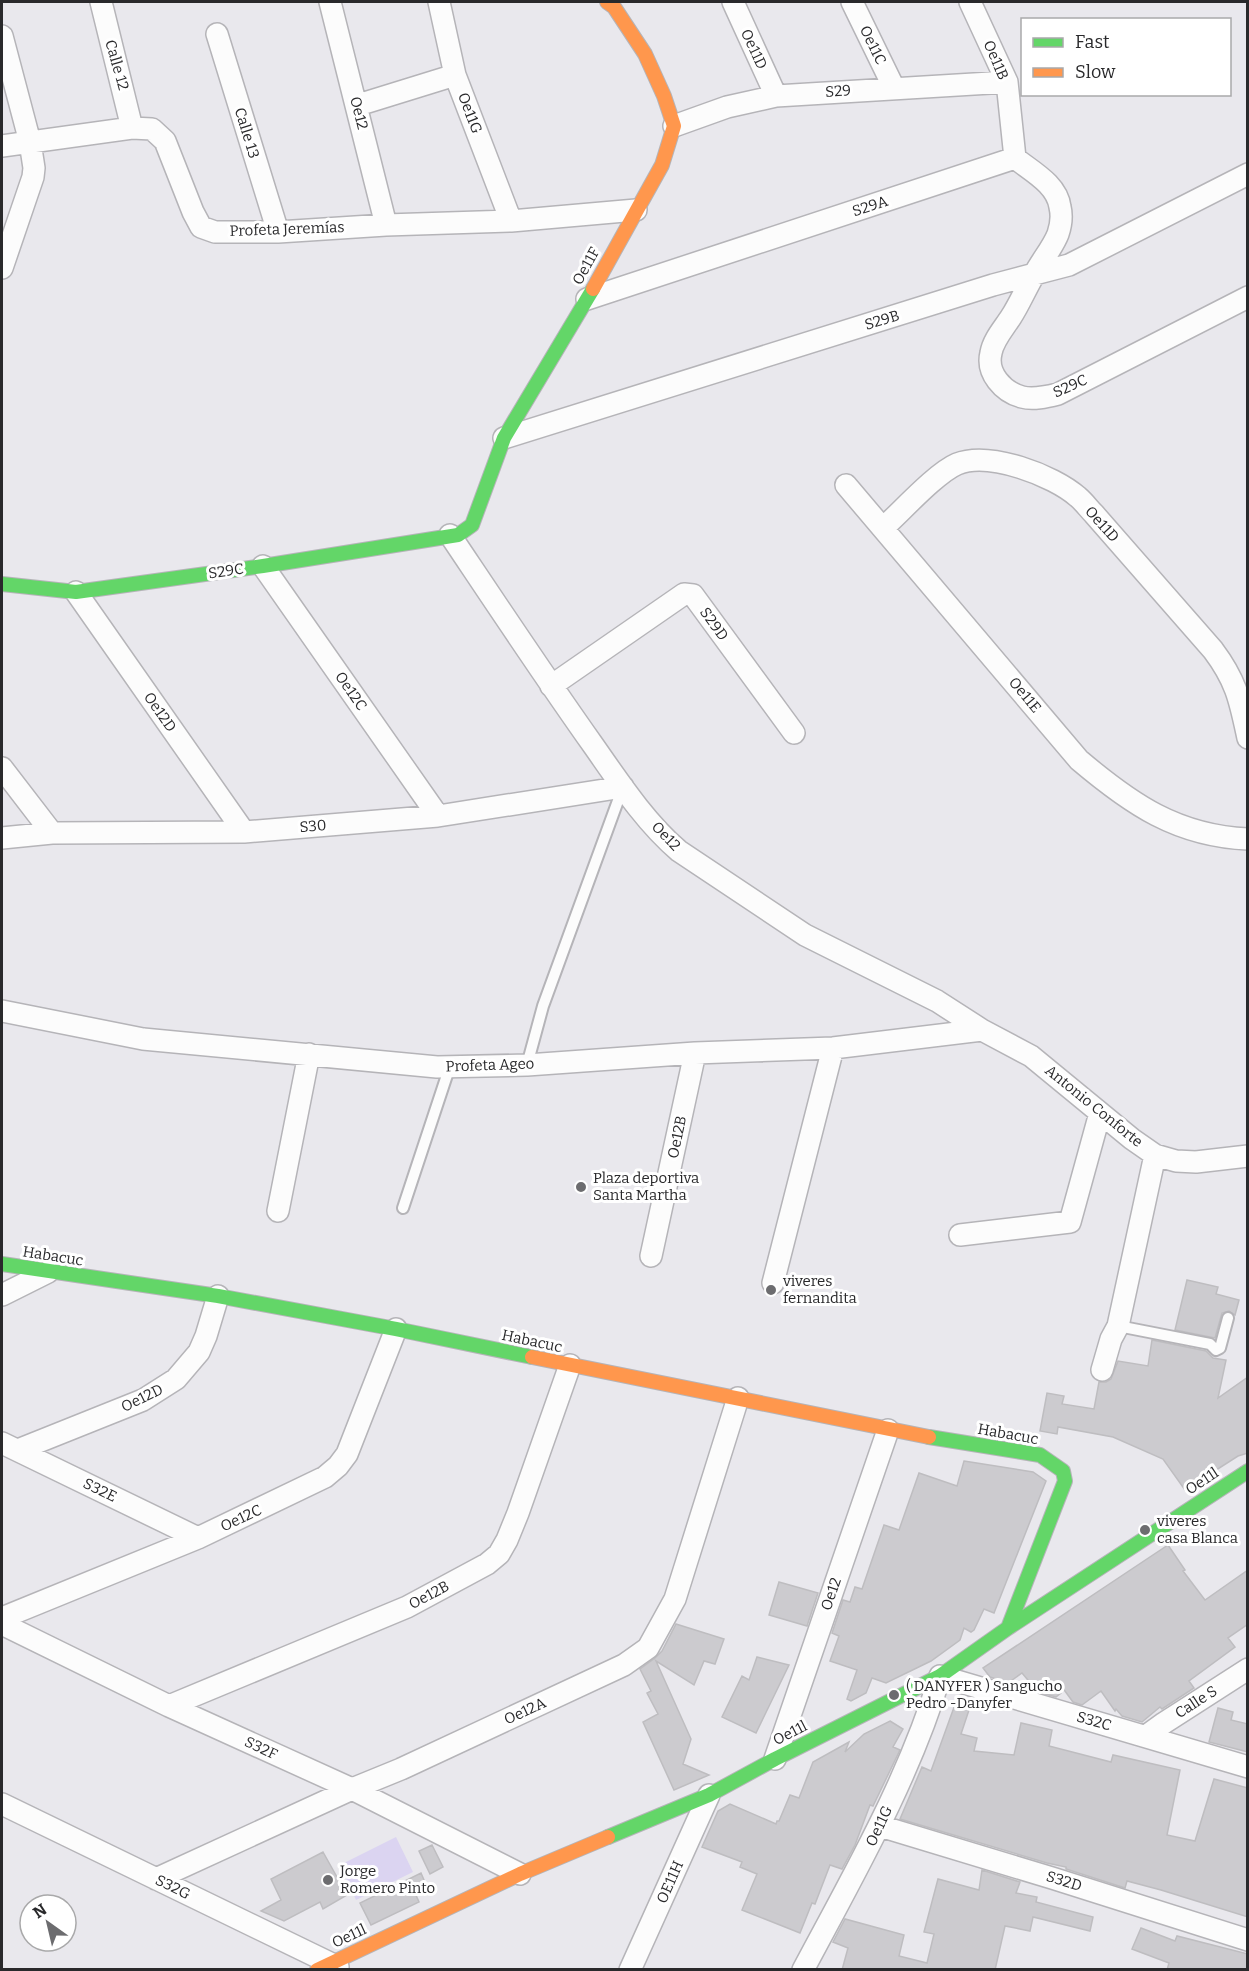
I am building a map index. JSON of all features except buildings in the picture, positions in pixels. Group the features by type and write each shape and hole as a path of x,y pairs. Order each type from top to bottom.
{"street":[{"name":"Calle 12","path":"101,2 132,128"},
{"name":"Oe12","path":"330,2 358,105 386,225"},
{"name":"Oe11G","path":"439,2 455,75 511,221"},
{"path":"607,2 614,8 645,54 664,96 674,126"},
{"name":"Oe11D","path":"733,2 776,96"},
{"name":"Oe11C","path":"852,2 894,88"},
{"name":"Oe11B","path":"970,2 1007,82 1015,158"},
{"name":"Calle 13","path":"217,34 278,232"},
{"path":"2,36 30,142 34,168 2,268"},
{"path":"358,105 455,75"},
{"name":"S29","path":"674,126 727,107 776,96 1007,82"},
{"name":"Oe11F","path":"450,535 458,535 472,525 504,438 587,299 662,165 674,126"},
{"name":"Profeta Jeremías","path":"2,146 132,128 152,129 165,141 201,227 215,232 278,232 386,225 511,221 636,210"},
{"path":"1015,158 1043,178 1053,190 1060,204 1061,220 1058,234 1033,276"},
{"name":"S29A","path":"587,299 1015,158"},
{"name":"S29B","path":"504,438 993,285 1069,265 1248,174"},
{"name":"S29C","path":"1033,276 990,353 995,379 1006,390 1022,397 1039,398 1058,394 1248,297"},
{"name":"Oe11D","path":"883,528 943,472 956,464 969,460 1025,469 1057,483 1078,497 1094,514 1229,671 1239,695 1248,738"},
{"name":"Oe11E","path":"846,485 1079,760 1104,781 1151,813 1191,831 1224,838 1248,839"},
{"name":"Oe12","path":"450,535 551,686 623,787 664,836 695,862 805,935 930,997 982,1030"},
{"name":"S29C","path":"2,584 76,592 263,566 450,535"},
{"name":"Oe12C","path":"263,566 438,816"},
{"name":"Oe12D","path":"76,592 244,832"},
{"name":"S29D","path":"551,686 684,594 688,594 693,595 794,733"},
{"path":"2,768 52,833"},
{"name":"S30","path":"2,838 52,833 244,832 438,816 623,787"},
{"name":"Profeta Ageo","path":"2,1011 143,1039 436,1067 527,1065 695,1053 833,1047 982,1030"},
{"name":"Antonio Conforte","path":"982,1030 1031,1056 1132,1139 1155,1155 1176,1161 1196,1162 1248,1156"},
{"path":"773,1283 833,1047"},
{"name":"Oe12B","path":"651,1256 695,1053"},
{"path":"278,1210 309,1054"},
{"path":"960,1235 1070,1222 1100,1113"},
{"path":"1102,1370 1111,1339 1118,1326 1155,1155"},
{"name":"Habacuc","path":"2,1264 218,1296 396,1329 888,1430 1040,1455 1063,1471 1065,1481 1008,1628"},
{"path":"2,1295 48,1272"},
{"name":"Oe12D","path":"10,1447 143,1400 176,1379 199,1352 218,1296"},
{"name":"Oe12C","path":"2,1618 198,1538 307,1487 338,1466 347,1454 396,1329"},
{"name":"Oe12B","path":"169,1706 398,1611 486,1564 499,1554 518,1513 570,1365"},
{"name":"Oe12A","path":"156,1879 352,1789 401,1769 624,1665 648,1648 675,1599 738,1398"},
{"name":"Oe12","path":"775,1759 888,1430"},
{"name":"S32E","path":"10,1447 198,1538"},
{"name":"Oe11l","path":"330,1967 520,1874 709,1795 940,1676 1008,1628 1248,1471"},
{"name":"S32F","path":"2,1624 169,1706 352,1789 520,1874"},
{"name":"Calle S","path":"1146,1736 1164,1722 1248,1669"},
{"name":"Oe11G","path":"803,1970 880,1826 930,1711 940,1676"},
{"name":"S32C","path":"940,1676 1248,1767"},
{"name":"OE11H","path":"630,1970 709,1795"},
{"name":"S32G","path":"2,1804 330,1967"},
{"name":"S32D","path":"880,1826 1248,1940"}],"lane":[{"path":"527,1065 543,1005 623,787"},
{"path":"404,1208 450,1066"},
{"path":"1118,1326 1210,1344 1216,1350 1220,1348 1228,1318"}],"shaded area":[{"path":"396,1837 413,1872 356,1900 340,1865"}],"traffic: fast":[{"path":"2,584 76,592 263,566 458,535 472,525 504,438 593,289"},
{"path":"2,1264 218,1296 532,1357"},
{"path":"929,1437 1040,1455 1063,1471 1065,1481 1008,1628"},
{"path":"608,1837 709,1795 940,1676 1008,1628 1248,1471"}],"traffic: slow":[{"path":"593,289 662,165 674,126 664,96 645,54 614,7 607,2"},
{"path":"532,1357 929,1437"},
{"path":"317,1970 520,1874 608,1837"}],"place":[{"name":"Plaza deportiva Santa Martha","path":"581,1187"},
{"name":"viveres fernandita","path":"771,1290"},
{"name":"viveres casa Blanca","path":"1145,1530"},
{"name":"( DANYFER ) Sangucho Pedro -Danyfer","path":"894,1695"},
{"name":"Jorge Romero Pinto","path":"328,1880"}]}
